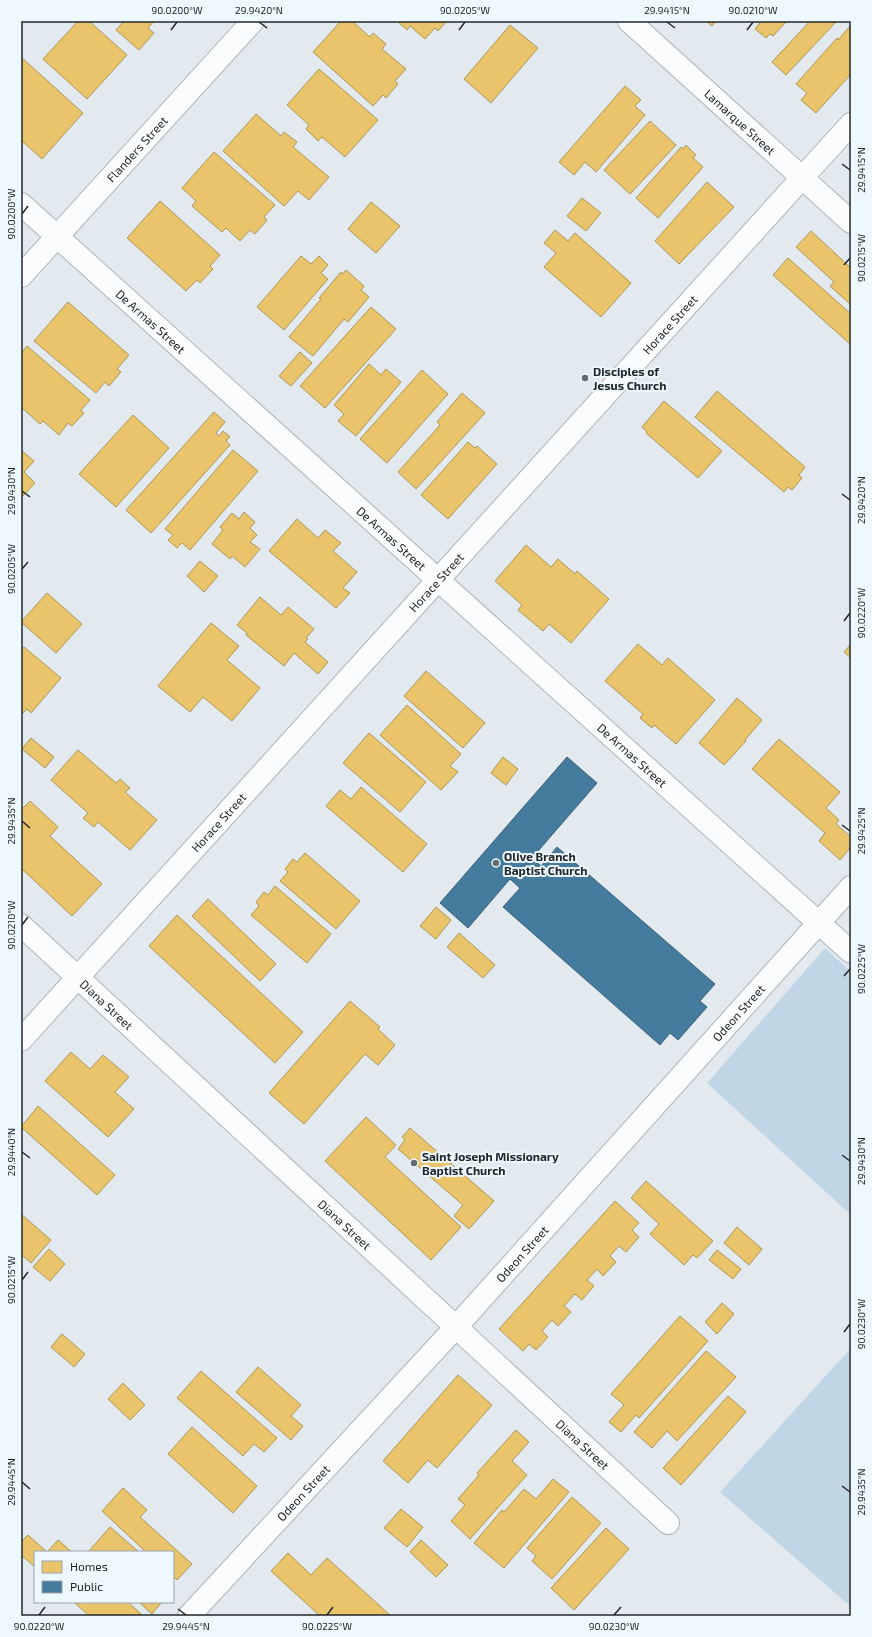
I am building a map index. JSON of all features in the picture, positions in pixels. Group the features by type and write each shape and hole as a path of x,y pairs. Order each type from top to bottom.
{"street":[{"name":"Flanders Street","path":"21,276 253,21"},
{"name":"Lamarque Street","path":"629,21 851,222"},
{"name":"Horace Street","path":"21,1040 851,124"},
{"name":"De Armas Street","path":"21,204 851,952"},
{"name":"Odeon Street","path":"189,1616 456,1327 851,887"},
{"name":"Diana Street","path":"21,925 668,1523"}],"shaded area":[{"path":"825,948 851,972 851,1215 707,1083"},
{"path":"851,1348 851,1607 720,1492"}],"building: Homes":[{"path":"78,21 89,21 127,55 87,99 43,59"},
{"path":"124,21 154,21 148,28 154,33 139,50 116,30"},
{"path":"341,21 352,21 370,37 373,33 386,44 382,49 406,69 395,81 398,84 386,98 383,95 373,106 313,52"},
{"path":"397,21 447,21 438,31 435,28 425,39 410,26 407,30"},
{"path":"706,21 716,21 712,26"},
{"path":"757,21 787,21 773,36 770,34 766,38 755,29 760,23"},
{"path":"810,21 836,22 786,75 772,62"},
{"path":"510,25 538,48 491,103 464,79"},
{"path":"851,25 851,74 816,113 801,100 807,93 796,84 837,38 838,40"},
{"path":"21,57 83,113 42,159 21,140"},
{"path":"319,69 378,120 345,157 322,137 318,141 306,129 309,125 287,105"},
{"path":"625,86 641,100 635,106 645,115 596,172 585,162 574,175 559,162"},
{"path":"256,114 281,136 284,132 297,142 293,147 329,177 309,200 298,191 284,206 223,151"},
{"path":"650,121 676,145 630,194 604,170"},
{"path":"686,145 696,155 693,158 703,167 658,218 636,198 681,147 683,149"},
{"path":"214,152 275,205 264,217 267,220 255,234 250,230 240,241 226,228 222,232 192,206 196,201 182,188"},
{"path":"707,182 734,207 679,264 655,241"},
{"path":"582,198 601,213 586,231 567,216"},
{"path":"160,201 220,255 210,266 213,269 200,283 197,280 186,291 127,238"},
{"path":"371,202 400,226 376,253 348,229"},
{"path":"555,230 568,241 575,233 631,283 601,317 544,267 556,253 544,243"},
{"path":"811,231 851,268 851,305 830,286 834,282 796,247"},
{"path":"301,256 311,264 319,256 328,265 321,273 328,279 284,330 257,307"},
{"path":"788,258 851,314 851,345 773,275"},
{"path":"346,270 364,286 361,290 369,297 348,322 344,319 313,356 289,337 321,299 319,298 341,272 343,274"},
{"path":"68,302 129,355 117,369 121,372 109,386 105,382 96,393 34,341"},
{"path":"371,307 396,329 325,408 300,386"},
{"path":"27,346 90,400 81,410 84,413 72,426 68,423 59,435 43,421 40,424 21,407 21,354"},
{"path":"300,352 312,363 291,386 279,376"},
{"path":"369,364 381,375 386,369 401,382 356,436 338,421 344,414 334,405"},
{"path":"422,370 448,394 387,463 360,439"},
{"path":"717,391 805,467 799,475 802,478 792,490 788,487 784,492 695,417"},
{"path":"462,393 485,413 416,489 398,472 440,425 437,422"},
{"path":"664,401 722,451 698,478 646,433 647,432 642,427"},
{"path":"214,412 225,422 216,433 219,436 223,431 230,437 226,441 230,445 151,533 126,510"},
{"path":"133,415 169,448 116,507 79,474"},
{"path":"468,442 475,448 477,446 497,464 448,519 421,495"},
{"path":"21,450 34,461 24,472 35,483 23,496 21,495"},
{"path":"233,450 258,471 190,550 182,543 177,548 168,540 173,535 165,529"},
{"path":"244,512 255,522 250,528 257,535 250,542 260,549 245,567 232,556 230,559 212,544 223,530 220,527 232,513 239,519"},
{"path":"297,519 318,538 325,530 341,543 333,551 357,572 343,588 350,593 336,608 269,551"},
{"path":"526,545 551,567 558,559 575,574 577,571 609,599 571,643 549,624 543,631 518,610 522,605 495,581"},
{"path":"200,561 218,576 204,592 187,576"},
{"path":"47,593 82,624 56,653 21,622"},
{"path":"260,597 281,615 288,607 314,629 306,638 308,639 305,642 328,662 318,674 294,653 284,666 246,635 247,633 237,625"},
{"path":"211,623 239,646 227,660 260,688 232,721 203,697 190,712 158,686"},
{"path":"638,644 662,665 668,658 715,700 676,744 654,725 652,728 640,718 643,714 605,681"},
{"path":"851,644 851,658 844,652"},
{"path":"24,647 61,678 31,713 27,709 21,715 21,651"},
{"path":"426,671 485,723 463,748 404,696"},
{"path":"737,698 762,720 745,740 746,741 724,765 699,743"},
{"path":"407,705 461,754 450,766 458,772 441,790 380,735"},
{"path":"369,733 426,782 400,812 343,763"},
{"path":"31,738 54,757 45,768 22,749"},
{"path":"779,739 840,792 826,808 839,820 836,824 851,837 851,847 840,860 819,841 825,833 752,769"},
{"path":"78,750 116,783 120,779 130,788 125,792 157,820 130,850 98,822 94,827 83,818 88,813 51,780"},
{"path":"503,757 518,769 506,785 491,773"},
{"path":"361,787 427,844 403,872 326,806 340,790 351,799"},
{"path":"30,801 58,827 50,836 102,884 72,916 21,868 21,810"},
{"path":"305,853 360,901 336,929 280,881 288,872 285,869 293,859 297,862"},
{"path":"275,886 331,934 307,963 251,915 259,906 256,902 264,892 268,895"},
{"path":"208,899 276,964 260,981 192,916"},
{"path":"436,907 451,920 436,939 420,926"},
{"path":"177,915 303,1032 275,1063 149,946"},
{"path":"459,933 495,965 483,978 447,947"},
{"path":"350,1001 380,1027 378,1029 395,1045 378,1065 365,1054 304,1124 269,1093"},
{"path":"71,1052 90,1069 103,1055 129,1077 115,1092 134,1109 108,1137 45,1081"},
{"path":"38,1106 115,1175 97,1195 21,1127"},
{"path":"366,1117 396,1145 385,1157 461,1227 431,1260 325,1161"},
{"path":"410,1128 494,1201 469,1229 454,1216 463,1205 398,1149 405,1140 402,1137"},
{"path":"646,1181 713,1241 697,1258 693,1255 684,1265 650,1234 659,1224 631,1198"},
{"path":"615,1201 639,1223 632,1230 639,1237 626,1252 619,1246 610,1256 616,1262 603,1276 597,1269 587,1280 594,1286 582,1300 575,1294 564,1306 571,1312 558,1326 552,1320 542,1331 548,1337 536,1350 529,1344 523,1351 499,1329"},
{"path":"21,1214 51,1240 31,1263 21,1254"},
{"path":"737,1227 762,1249 749,1265 724,1243"},
{"path":"49,1249 65,1264 50,1281 33,1267"},
{"path":"717,1250 741,1269 733,1279 709,1260"},
{"path":"722,1303 734,1314 717,1334 705,1322"},
{"path":"680,1316 708,1341 639,1418 636,1415 621,1432 609,1422 624,1405 611,1394"},
{"path":"62,1334 85,1354 74,1367 51,1347"},
{"path":"706,1351 736,1377 677,1441 667,1431 652,1448 634,1432"},
{"path":"258,1367 301,1405 291,1416 303,1426 291,1440 236,1392"},
{"path":"201,1371 277,1438 264,1452 254,1444 243,1456 177,1398"},
{"path":"458,1375 492,1405 437,1468 428,1460 408,1483 383,1461"},
{"path":"123,1383 145,1405 130,1420 108,1399"},
{"path":"728,1396 746,1412 681,1485 663,1468"},
{"path":"192,1427 257,1486 233,1513 168,1454"},
{"path":"516,1430 529,1442 512,1461 527,1475 470,1539 451,1521 465,1505 458,1499 479,1475 477,1473"},
{"path":"553,1479 569,1492 504,1568 474,1543 502,1510 504,1512 524,1489 536,1499"},
{"path":"123,1488 147,1510 140,1517 192,1564 177,1580 174,1577 174,1551 145,1551 102,1511"},
{"path":"572,1497 601,1523 552,1579 532,1561 536,1556 527,1548"},
{"path":"401,1509 423,1527 407,1547 384,1528"},
{"path":"110,1527 138,1551 89,1551"},
{"path":"606,1528 629,1549 574,1610 551,1588"},
{"path":"28,1535 46,1551 34,1551 34,1566 21,1555 21,1542"},
{"path":"58,1540 71,1551 48,1551"},
{"path":"421,1540 448,1565 436,1577 410,1552"},
{"path":"288,1553 311,1575 327,1558 391,1616 320,1616 271,1571"},
{"path":"75,1603 129,1603 141,1614 139,1616 109,1616 107,1614 105,1616 89,1616"},
{"path":"140,1603 161,1603 152,1614"}],"building: Public":[{"path":"567,757 597,783 532,858 541,866 557,847 715,984 700,1001 707,1007 678,1040 670,1033 660,1045 503,907 520,888 510,879 468,928 440,903"}],"place":[{"name":"Disciples of Jesus Church","path":"585,378"},
{"name":"Olive Branch Baptist Church","path":"496,863"},
{"name":"Saint Joseph Missionary Baptist Church","path":"414,1163"}]}
